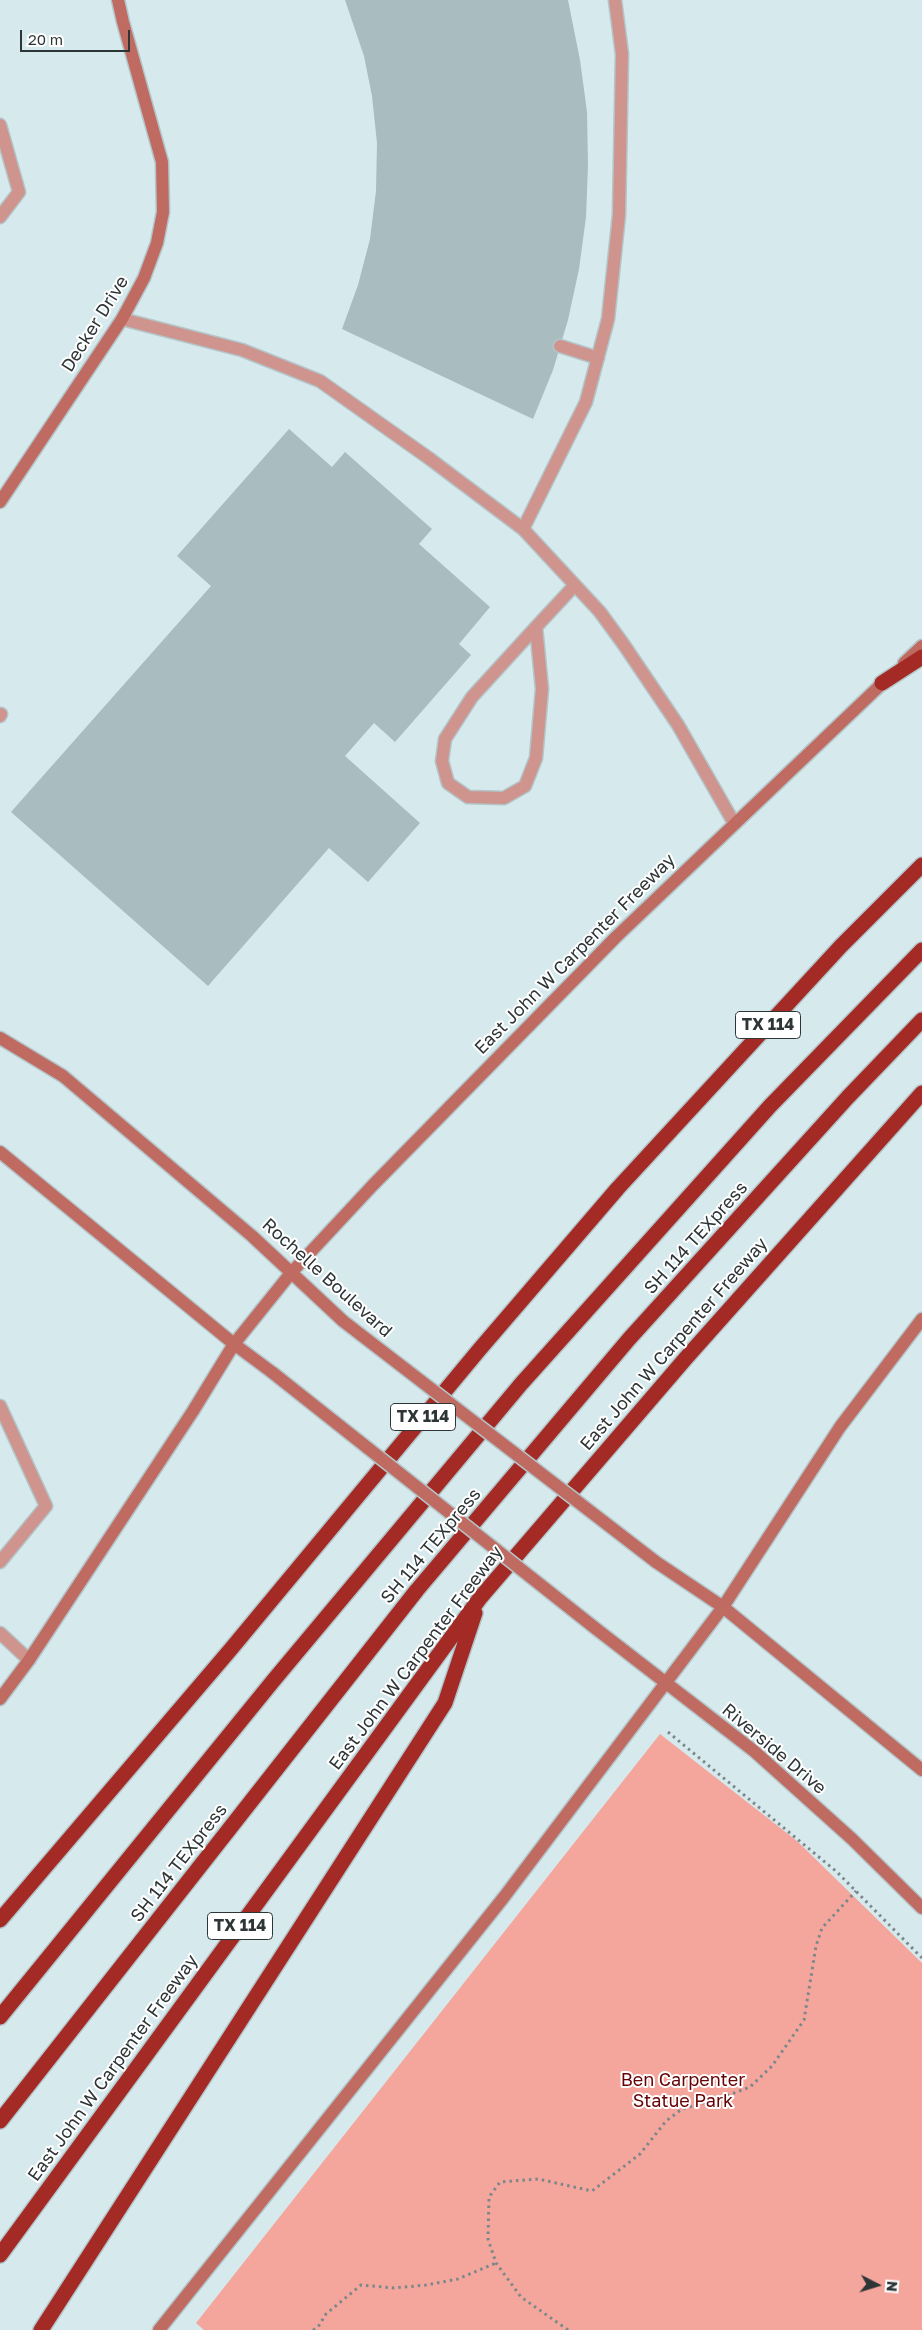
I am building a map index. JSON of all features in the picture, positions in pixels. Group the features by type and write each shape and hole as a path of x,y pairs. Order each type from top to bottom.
{"highway":[{"path":"882,683 922,657"},
{"name":"TX 114","path":"0,1920 231,1649 479,1350 618,1188 841,946 922,865"},
{"name":"SH 114 TEXpress","path":"0,2016 273,1681 521,1384 770,1106 922,950"},
{"name":"SH 114 TEXpress","path":"0,2121 417,1590 629,1339 848,1098 922,1020"},
{"name":"East John W Carpenter Freeway","path":"0,2254 480,1598 686,1358 922,1094"},
{"path":"41,2330 445,1703 480,1598"},
{"path":"0,2009 85,1912"}],"main road":[{"name":"Decker Drive","path":"0,502 122,319 144,278 157,243 163,212 162,162 118,0"},
{"name":"East John W Carpenter Freeway","path":"0,1699 29,1660 193,1411 234,1344 291,1273 373,1184 616,937 922,646"},
{"name":"Rochelle Boulevard","path":"0,1038 63,1076 252,1236 343,1321 656,1562 723,1607"},
{"path":"0,1152 234,1344"},
{"path":"160,2330 504,1897 723,1607 840,1427 922,1319"},
{"name":"Riverside Drive","path":"234,1344 594,1628 754,1751 852,1839 922,1908"},
{"path":"723,1607 922,1770"}],"lane":[{"path":"523,530 586,402 608,319 619,215 622,54 615,0"},
{"path":"0,125 19,192 0,217"},
{"path":"122,319 242,350 320,381 430,458 523,530 600,612 678,725 734,823"},
{"path":"560,346 598,358"},
{"path":"536,627 542,689 536,758 525,786 504,798 468,797 448,783 442,761 445,739 472,697 536,627 575,585"},
{"path":"0,1406 46,1506 0,1562"},
{"path":"0,1633 29,1660"}],"path":[{"path":"668,1732 837,1872 922,1958"},
{"path":"568,2330 521,2297 496,2263 488,2239 489,2197 500,2182 538,2179 592,2191 640,2154 666,2121 682,2109 721,2098 750,2086 772,2066 804,2020 816,1946 822,1928 856,1892"},
{"path":"313,2330 318,2327 326,2314 361,2285 394,2288 426,2285 458,2279 496,2263"}],"green space":[{"name":"Ben Carpenter Statue Park","path":"660,1734 797,1841 922,1963 922,2330 204,2330 196,2323"}],"building":[{"path":"345,0 568,0 580,60 587,112 588,165 586,217 579,269 568,320 553,370 533,419 342,329 358,285 370,239 376,191 377,143 372,96 364,56"},
{"path":"289,429 332,467 345,452 432,529 419,544 490,607 459,644 471,655 395,742 374,723 345,756 420,823 368,882 329,848 208,986 11,812 211,586 177,556"}]}
